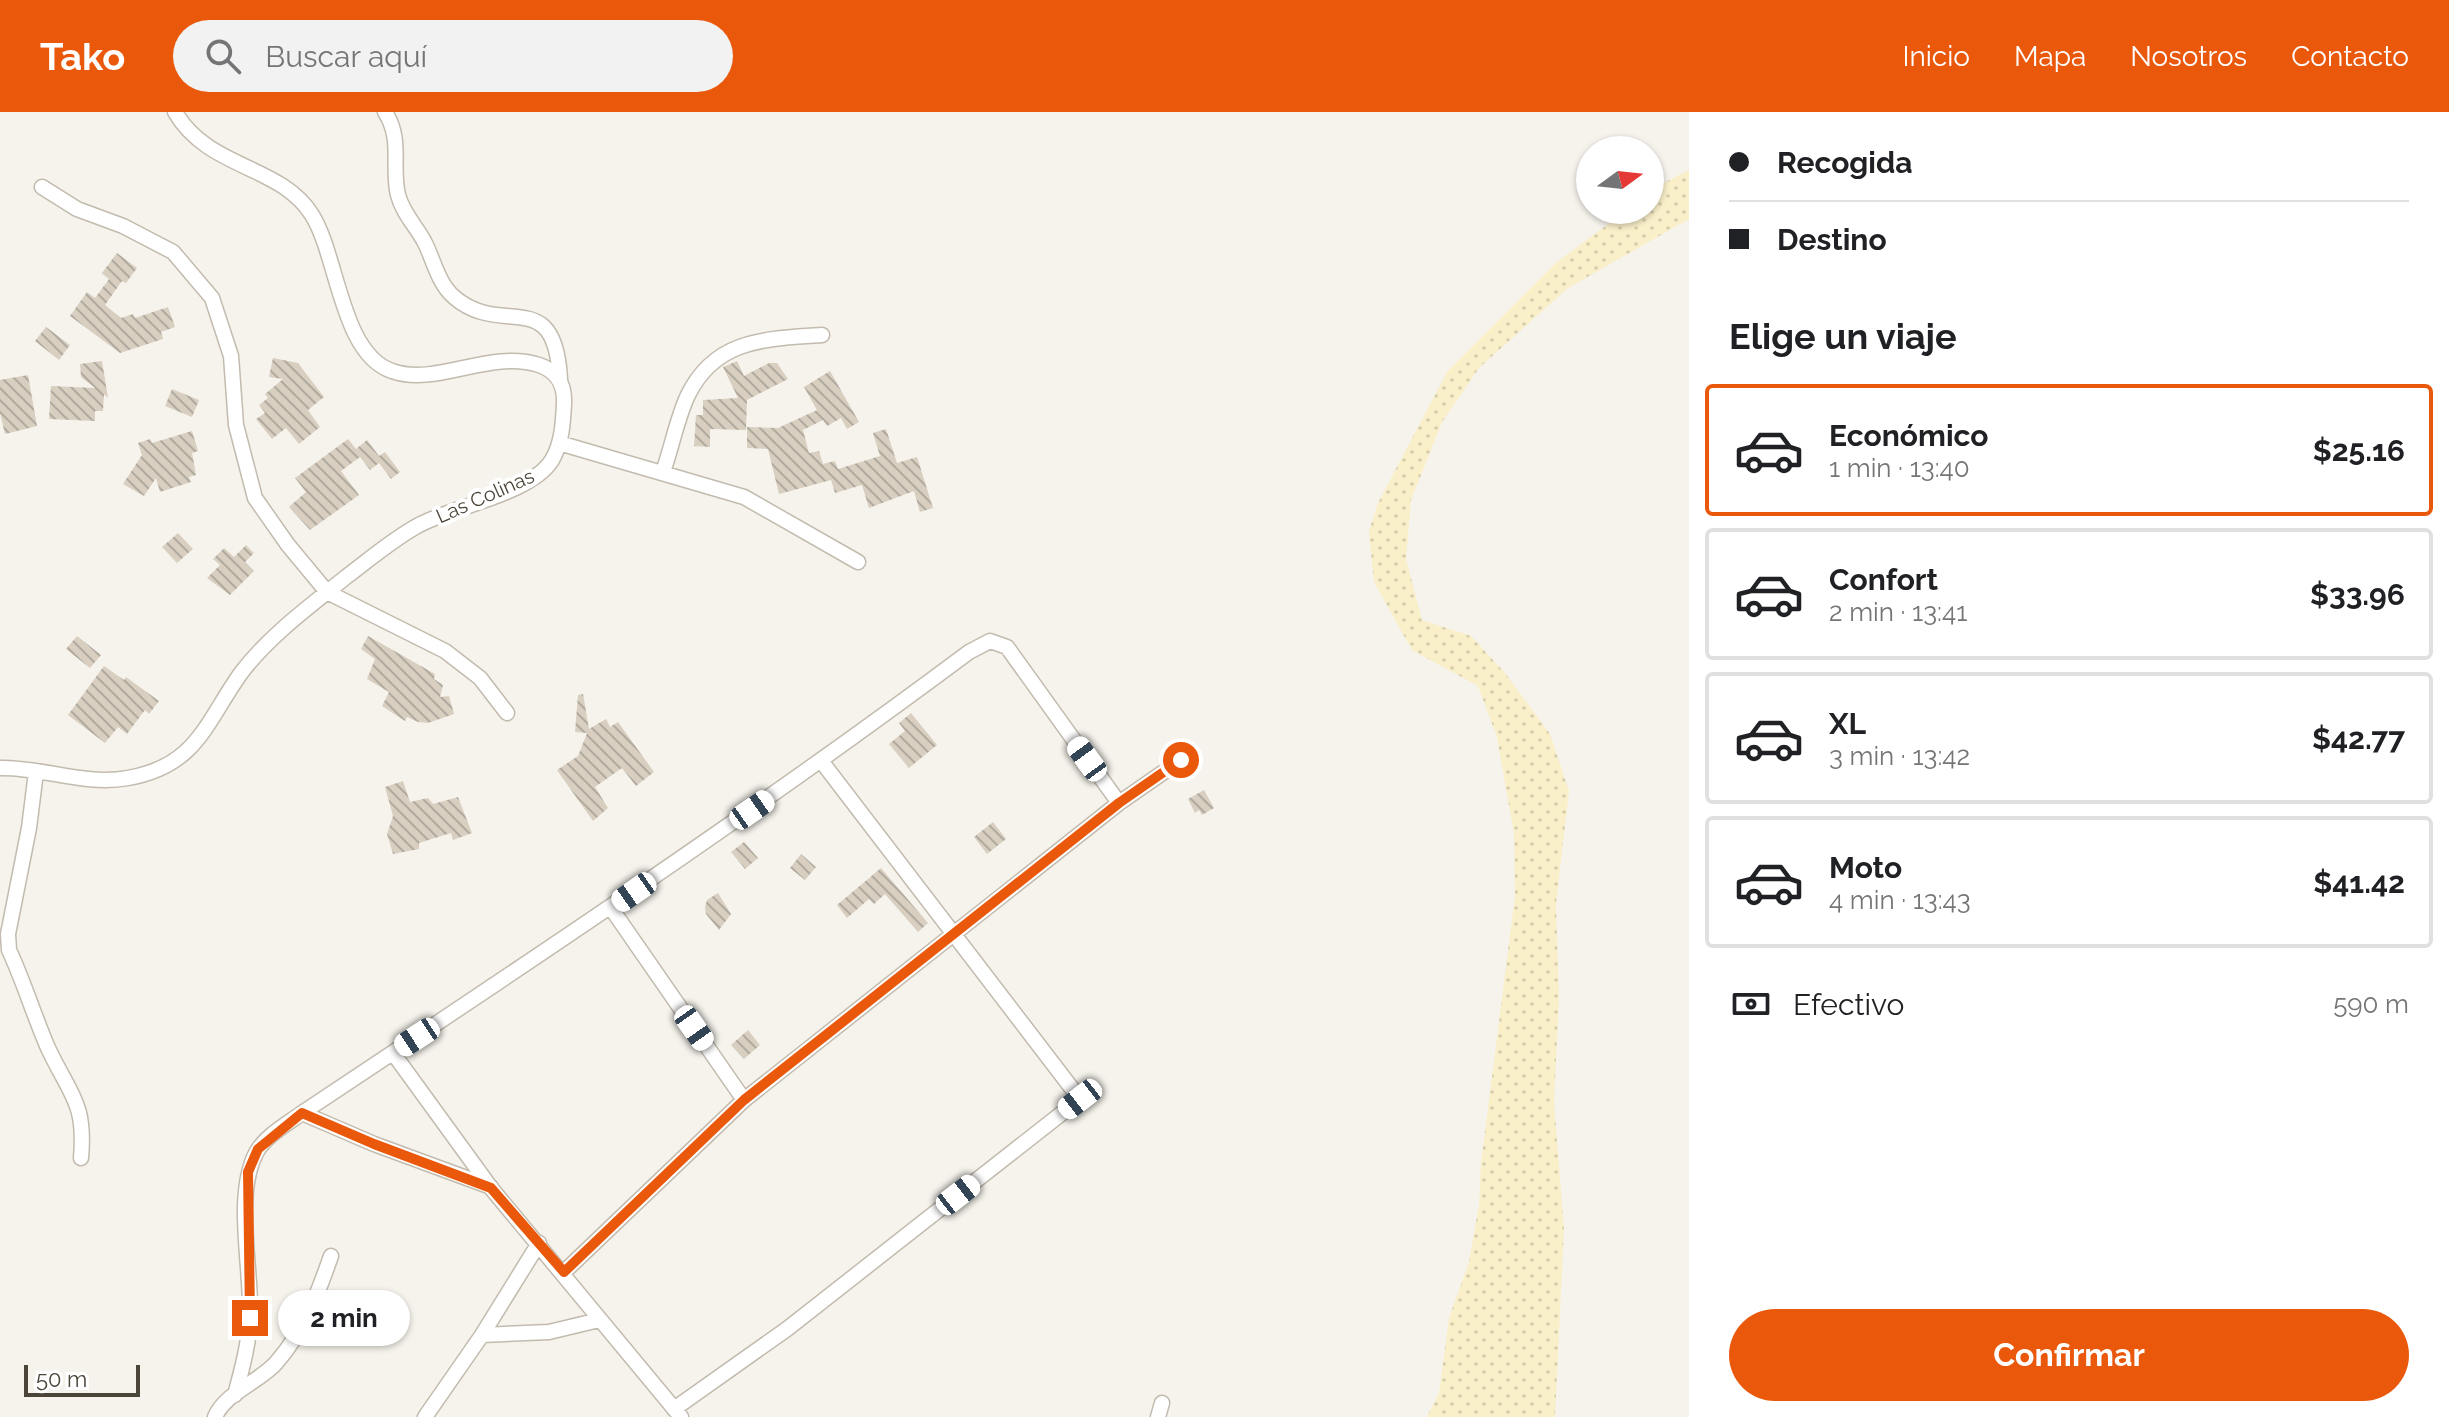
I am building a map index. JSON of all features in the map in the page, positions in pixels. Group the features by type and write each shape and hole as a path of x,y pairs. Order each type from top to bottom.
{"street":[{"path":"175,112 186,131 211,151 273,180 310,211 327,241 354,332 378,364 392,371 411,374 523,361 552,370 560,379"},
{"name":"Las Colinas","path":"0,768 103,781 150,773 172,763 192,748 210,727 242,673 277,634 327,592 421,524 513,487 551,463 559,443 565,398 559,355 551,332 540,323 522,317 479,312 454,297 439,277 398,194 395,131 385,112"},
{"path":"42,187 77,209 123,226 173,252 212,298 231,356 236,425 255,498 327,592 445,651 480,678 507,713"},
{"path":"663,472 688,395 711,363 739,344 822,335"},
{"path":"559,443 744,497 858,562"},
{"path":"235,1395 247,1348 250,1318 248,1172 258,1149 302,1113 611,908 822,762 969,652 990,641 1007,647 1119,803"},
{"path":"564,1272 744,1100 1119,803 1181,760"},
{"path":"393,1053 491,1188 564,1272 599,1320 678,1413 1080,1099 822,762"},
{"path":"36,772 29,828 8,934 9,950 48,1048 76,1101 84,1126 81,1158"},
{"path":"611,908 744,1100"},
{"path":"302,1113 491,1188"},
{"path":"425,1417 482,1335 539,1243"},
{"path":"215,1417 235,1395 256,1382 295,1339 312,1311 331,1256"},
{"path":"482,1335 549,1332 599,1320"}],"sand":[{"path":"1689,170 1689,219 1568,288 1479,368 1442,422 1411,500 1406,559 1422,620 1471,636 1505,673 1550,734 1569,791 1556,904 1559,998 1554,1102 1564,1229 1555,1417 1427,1417 1439,1393 1449,1318 1469,1262 1479,1205 1481,1163 1515,896 1514,834 1497,737 1478,686 1412,650 1374,582 1369,531 1378,503 1447,372 1557,262 1608,224 1664,224 1664,183"}],"building":[{"path":"117,253 137,268 126,283 122,281 105,305 121,318 133,314 135,318 168,307 175,327 161,332 163,339 120,353 70,316 87,292 95,298 109,279 102,273"},
{"path":"46,327 70,345 59,360 35,341"},
{"path":"273,358 298,363 324,397 308,410 320,427 299,444 286,428 272,439 256,419 265,413 259,405 268,398 265,394 283,379 269,377"},
{"path":"102,361 108,398 104,394 103,411 95,411 95,421 49,419 51,386 95,388 81,377 80,364"},
{"path":"737,361 744,376 769,363 777,363 788,379 747,400 746,430 710,429 710,447 694,446 696,415 703,415 703,400 738,398 723,367"},
{"path":"830,371 859,422 847,429 841,418 827,426 823,420 803,430 809,453 819,451 823,464 835,461 838,469 880,456 873,433 886,429 897,463 917,457 933,508 920,512 914,491 869,508 862,485 835,493 831,480 779,494 768,449 747,448 747,427 778,428 817,410 804,387"},
{"path":"28,375 37,426 5,434 0,413 0,380"},
{"path":"172,389 199,400 192,417 165,406"},
{"path":"192,431 198,451 192,453 196,475 189,477 191,482 160,492 156,478 144,496 123,484 142,455 138,443 150,439 152,443"},
{"path":"348,439 356,449 367,440 379,456 385,452 400,472 391,479 379,463 370,470 360,457 341,471 359,495 310,530 289,507 306,492 295,478"},
{"path":"178,533 193,549 177,563 162,547"},
{"path":"246,545 254,553 245,562 254,571 230,595 207,578 220,565 213,559 224,548 234,557"},
{"path":"77,636 101,655 90,668 66,649"},
{"path":"368,636 435,674 434,679 443,685 440,697 449,696 454,714 428,723 407,717 405,721 382,706 389,692 367,679 375,659 361,649"},
{"path":"104,666 124,680 126,677 159,701 149,714 145,710 127,734 118,727 105,743 68,715"},
{"path":"583,694 589,729 606,719 610,727 618,722 654,772 636,786 622,768 595,787 608,808 593,821 557,770 578,756 587,733 575,732 578,695"},
{"path":"911,713 937,745 909,768 889,744 905,731 899,723"},
{"path":"403,781 410,802 428,798 433,804 458,797 472,833 453,840 451,833 419,843 419,849 393,854 387,834 393,816 385,787"},
{"path":"1204,790 1214,808 1202,815 1199,810 1195,813 1188,799"},
{"path":"993,822 1006,839 987,854 974,837"},
{"path":"744,842 758,858 745,869 731,852"},
{"path":"801,854 816,867 805,880 790,868"},
{"path":"881,868 928,923 918,932 885,894 874,904 869,899 847,918 837,905"},
{"path":"718,893 731,914 719,930 706,914 705,907 707,900"},
{"path":"748,1030 760,1045 744,1059 731,1045"}],"route":[{"path":"250,1318 248,1172 258,1149 302,1113 491,1188 564,1272 744,1100 1119,803 1181,760"}]}
